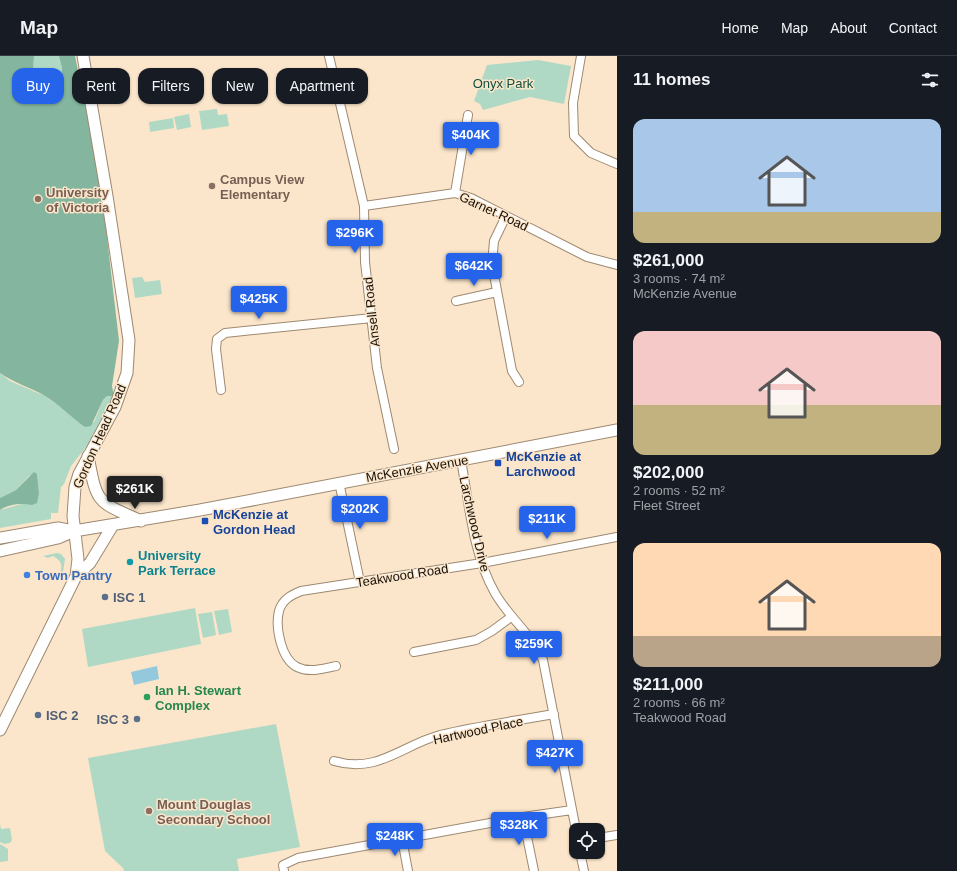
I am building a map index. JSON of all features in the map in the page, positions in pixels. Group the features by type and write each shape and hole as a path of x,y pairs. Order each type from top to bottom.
{"main road":[{"name":"Gordon Head Road","path":"0,730 76,576 78,559 72,516 73,493 76,480 112,413 127,373 129,340 106,188 83,56"},
{"name":"McKenzie Avenue","path":"0,551 58,538 74,531 141,521 617,430"},
{"path":"88,456 93,485 99,497 107,505 141,521"},
{"path":"76,576 90,563 113,525"},
{"name":"McKenzie Avenue","path":"0,538 58,528 74,531"}],"street":[{"name":"Ansell Road","path":"329,56 364,206 365,262 377,368 394,449"},
{"path":"582,56 573,103 572,117 574,136 591,153 617,164"},
{"path":"455,193 468,115"},
{"name":"Garnet Road","path":"364,206 455,193 471,198 586,258 617,265"},
{"path":"506,216 494,241 491,256 512,371 519,382"},
{"path":"456,300 497,292"},
{"path":"221,390 216,349 217,339 225,333 372,318"},
{"name":"Larchwood Drive","path":"461,460 482,563 494,592 511,617 526,632 539,649 546,672 575,823"},
{"path":"340,482 360,582"},
{"name":"Teakwood Road","path":"336,666 319,670 307,670 296,666 288,659 283,649 277,621 279,610 288,598 301,591 482,563 617,537"},
{"path":"414,652 476,640 492,631 511,617"},
{"name":"Hartwood Place","path":"334,761 355,765 388,759 439,736 554,714"},
{"path":"284,868 298,858 523,817 572,810"},
{"path":"523,817 534,871"},
{"path":"605,837 617,834"},
{"path":"402,839 408,871"},
{"path":"581,859 584,871"}],"green space":[{"name":"University of Victoria","path":"0,56 34,56 33,68 12,68 12,104 64,104 64,68 62,68 59,56 75,56 77,68 72,68 72,104 85,104 100,177 119,341 112,386 114,396 107,396 103,400 91,426 85,427 56,403 45,396 11,380 0,373"},
{"path":"34,56 59,56 62,68 33,68"},
{"name":"Onyx Park","path":"538,60 571,66 564,104 530,97 483,110 480,104 474,101 487,65"},
{"path":"217,109 218,115 227,114 229,126 202,130 199,111"},
{"path":"189,114 191,127 177,130 174,117"},
{"path":"173,118 174,128 150,132 149,122"},
{"path":"142,277 145,282 160,280 162,294 135,298 132,278"},
{"path":"0,373 10,381 45,396 69,413 94,422 103,400 107,396 114,396 106,417 90,442 71,466 64,484 61,487 58,513 51,513 51,519 0,528 0,510 25,503 39,493 37,474 29,476 16,490 0,498"},
{"path":"34,472 37,474 39,493 37,503 32,505 11,505 0,510 0,498 16,490"},
{"path":"57,553 61,554 65,559 62,579 60,561 53,556 48,558 43,556"},
{"path":"195,608 201,644 88,667 82,629"},
{"path":"228,609 232,632 219,635 214,611"},
{"path":"212,612 216,635 203,638 198,614"},
{"name":"Mount Douglas Secondary School","path":"276,724 300,847 237,859 239,871 124,871 123,868 105,851 88,758"},
{"path":"0,824 1,829 10,828 12,840 10,843 4,844 0,842"},
{"path":"0,844 8,849 8,861 0,862"}],"water":[{"path":"157,666 159,679 134,685 131,672"}],"place":[{"name":"Campus View Elementary","path":"212,186"},
{"name":"University of Victoria","path":"38,199"},
{"name":"McKenzie at Larchwood","path":"498,463"},
{"name":"McKenzie at Gordon Head","path":"205,521"},
{"name":"University Park Terrace","path":"130,562"},
{"name":"Town Pantry","path":"27,575"},
{"name":"ISC 1","path":"105,597"},
{"name":"Ian H. Stewart Complex","path":"147,697"},
{"name":"ISC 2","path":"38,715"},
{"name":"ISC 3","path":"137,719"},
{"name":"Mount Douglas Secondary School","path":"149,811"}]}
